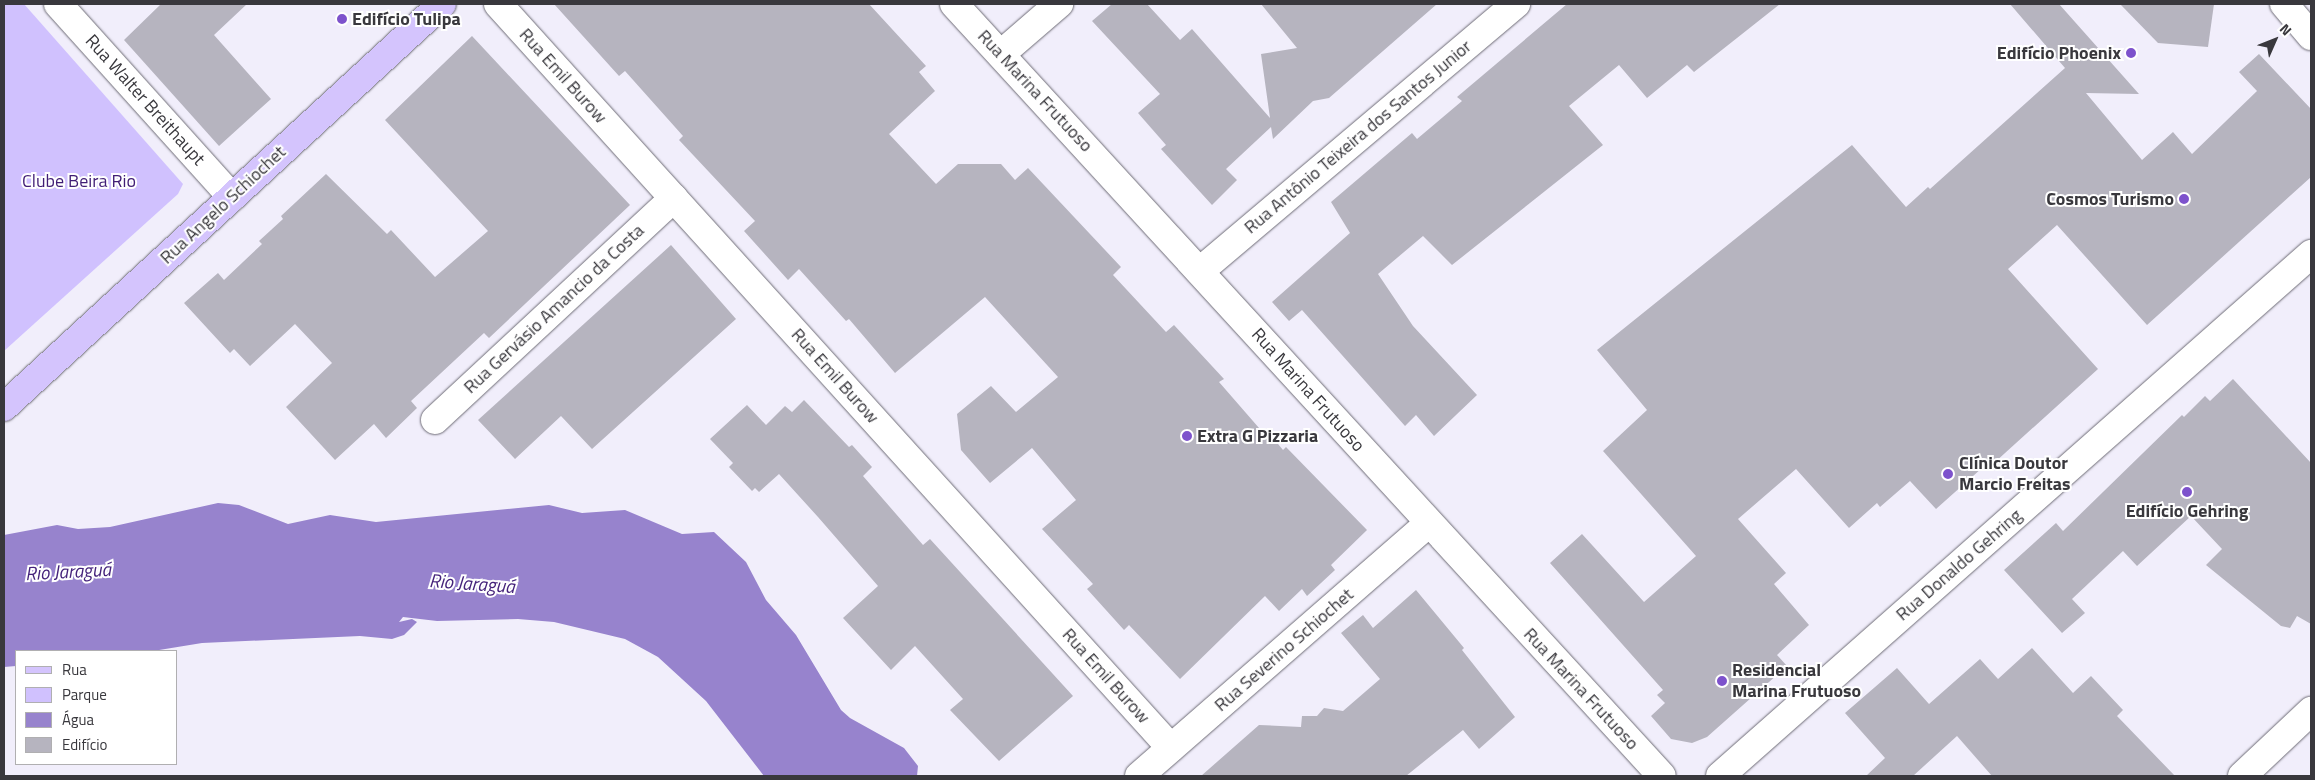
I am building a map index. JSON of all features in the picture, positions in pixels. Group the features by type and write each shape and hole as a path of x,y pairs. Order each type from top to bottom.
{"main road":[{"name":"Rua Angelo Schiochet","path":"4,407 442,4"}],"street":[{"name":"Rua Walter Breithaupt","path":"58,4 232,197"},
{"name":"Rua Emil Burow","path":"498,4 1172,748"},
{"name":"Rua Marina Frutuoso","path":"954,4 1200,270 1428,524 1662,776"},
{"path":"1001,54 1059,4"},
{"name":"Rua Antônio Teixeira dos Santos Junior","path":"1200,270 1516,4"},
{"path":"2284,4 2311,36"},
{"name":"Rua Gervásio Amancio da Costa","path":"435,420 674,198"},
{"name":"Rua Donaldo Gehring","path":"1720,776 2311,254"},
{"name":"Rua Severino Schiochet","path":"1139,776 1428,524"},
{"path":"2242,776 2311,711"}],"green space":[{"name":"Clube Beira Rio","path":"4,4 24,4 183,184 178,194 4,351"}],"water":[{"name":"Rio Jaraguá","path":"218,503 239,505 288,524 330,515 376,522 549,505 582,513 625,510 682,534 714,532 746,562 766,600 796,635 841,710 850,718 904,748 918,766 917,776 764,776 706,701 658,657 625,639 554,622 518,619 437,621 403,617 399,622 412,619 417,622 404,635 392,639 360,636 202,643 159,650 15,650 15,666 4,667 4,535 57,525 78,529 110,527"}],"building":[{"path":"161,4 247,4 214,35 271,99 219,146 124,40"},
{"path":"554,4 869,4 926,66 919,72 935,91 889,134 936,184 958,164 1001,164 1015,180 1028,168 1121,267 1113,275 1166,332 1174,325 1224,379 1219,382 1266,436 1269,433 1283,450 1286,447 1367,530 1331,565 1335,570 1307,596 1302,589 1279,611 1265,596 1180,679 1129,625 1124,630 1087,589 1093,584 1042,529 1076,500 1032,448 990,483 961,450 957,414 991,386 1016,412 1058,377 985,297 895,373 849,319 846,321 799,269 788,280 744,231 755,221 679,140 683,136 625,71 619,76"},
{"path":"1112,4 1147,4 1180,40 1192,29 1270,118 1261,54 1297,48 1261,4 1437,4 1329,98 1313,101 1273,139 1271,127 1226,169 1237,180 1212,205 1161,149 1166,145 1138,113 1160,94 1092,21"},
{"path":"1567,4 1780,4 1694,72 1687,65 1647,98 1619,65 1569,106 1603,145 1452,265 1423,236 1378,274 1413,326 1477,395 1434,436 1416,415 1405,426 1302,310 1289,321 1272,302 1350,233 1331,202 1412,133 1417,139 1462,101 1457,97"},
{"path":"2010,4 2059,4 2139,94 2086,93 2142,160 2173,132 2192,154 2257,91 2239,72 2259,54 2311,109 2311,177 2147,325 2057,225 2008,269 2098,369 1994,463 1991,460 1936,509 1910,481 1880,507 1877,503 1849,528 1796,469 1738,519 1786,573 1774,584 1809,625 1777,655 1787,666 1707,737 1692,743 1671,739 1651,716 1665,703 1657,695 1663,690 1550,563 1582,534 1644,602 1696,556 1603,451 1647,410 1597,350 1852,145 1906,207 1928,187 1930,189 2065,68"},
{"path":"2120,4 2214,4 2208,47 2158,43"},
{"path":"472,36 630,205 489,338 484,333 411,401 417,408 386,438 374,424 335,460 286,407 332,363 295,324 250,366 234,349 230,353 184,303 218,273 224,280 262,244 259,241 283,219 281,216 326,174 387,234 391,230 435,277 488,231 385,120"},
{"path":"671,245 736,319 592,449 561,416 515,459 478,420"},
{"path":"2233,379 2311,463 2311,624 2297,616 2290,628 2281,626 2206,565 2222,549 2191,516 2137,566 2123,551 2072,599 2085,613 2062,633 2004,570 2056,523 2063,531 2182,415 2184,417 2205,396 2210,401"},
{"path":"804,400 849,447 852,445 872,467 863,476 923,545 930,539 1073,696 999,761 950,710 963,699 915,646 891,670 843,618 878,586 818,517 779,474 759,492 755,488 752,491 729,467 733,463 710,439 747,405 766,425 785,406 792,412"},
{"path":"1416,590 1464,648 1462,650 1515,717 1479,749 1463,730 1406,776 1201,776 1259,725 1301,727 1302,716 1317,716 1324,708 1343,711 1380,679 1341,633 1363,615 1373,628"},
{"path":"2032,648 2073,693 2091,676 2123,710 2117,716 2175,776 1992,776 1957,736 1913,776 1866,776 1885,758 1845,713 1897,668 1929,704 1980,659 1998,679"}],"place":[{"name":"Edifício Tulipa","path":"342,19"},
{"name":"Edifício Phoenix","path":"2131,53"},
{"name":"Cosmos Turismo","path":"2184,199"},
{"name":"Extra G Pizzaria","path":"1187,436"},
{"name":"Clínica Doutor Marcio Freitas","path":"1948,474"},
{"name":"Edifício Gehring","path":"2187,492"},
{"name":"Residencial Marina Frutuoso","path":"1722,681"}]}
